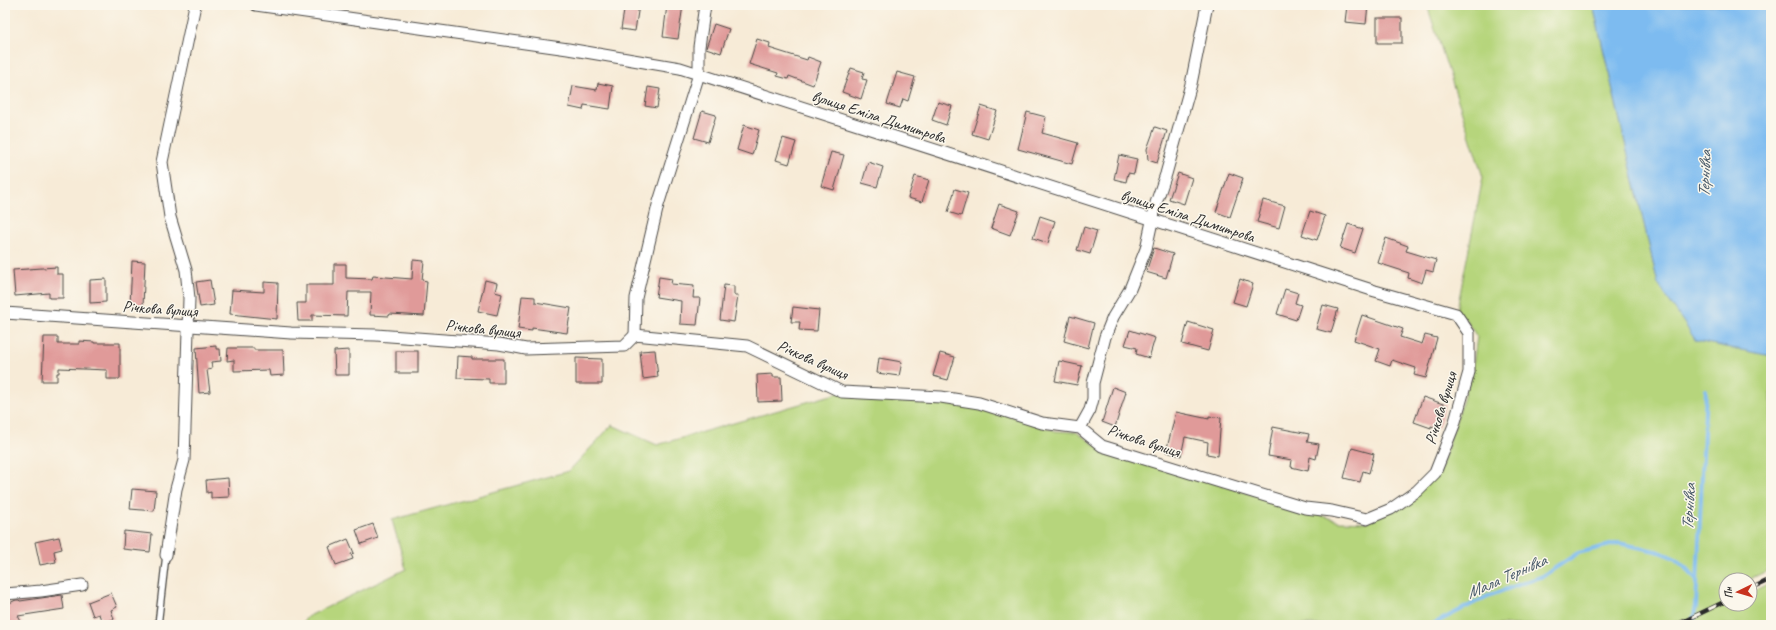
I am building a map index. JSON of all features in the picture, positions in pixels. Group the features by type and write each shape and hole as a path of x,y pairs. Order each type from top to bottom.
{"street":[{"path":"166,555 176,489 184,460 189,298 188,277 170,217 162,162 195,5"},
{"name":"вулиця Еміла Димитрова","path":"256,5 568,49 680,68 1375,292 1456,314 1469,333"},
{"path":"635,335 636,298 658,205 699,74 699,47 705,5"},
{"path":"1080,428 1090,410 1093,399 1093,382 1105,337 1113,318 1130,289 1143,256 1156,202 1166,174 1191,84 1207,5"},
{"name":"Річкова вулиця","path":"5,313 291,333 376,334 499,344 526,349 624,346 635,335 747,346 842,392 941,397 979,402 1042,423 1080,428 1102,446 1305,508 1332,511 1367,519 1391,509 1417,491 1435,472 1454,425 1469,372 1469,333"},
{"path":"5,594 41,592 82,585"}],"lane":[{"path":"158,625 166,555"}],"green space":[{"path":"1427,5 1593,5 1658,284 1771,356 1771,569 1758,575 1758,572 1718,572 1718,612 1758,612 1758,589 1771,582 1771,625 301,625 307,617 406,569 392,520 569,471 612,425 657,445 842,392 980,406 1056,431 1076,432 1100,448 1339,521 1368,522 1439,474 1472,372 1477,337 1464,317 1456,314 1483,177"}],"water":[{"path":"1593,5 1771,5 1771,356 1696,341 1658,284"}],"building":[{"path":"625,5 639,5 635,31 621,29"},
{"path":"667,5 683,5 678,39 663,37"},
{"path":"1347,5 1368,5 1366,24 1345,22"},
{"path":"1377,18 1402,18 1402,43 1377,43"},
{"path":"714,24 729,29 721,53 706,48"},
{"path":"757,39 770,43 769,48 807,60 808,57 821,62 813,85 789,76 788,79 777,76 778,73 749,64"},
{"path":"851,68 864,72 862,79 867,80 861,99 842,92"},
{"path":"897,72 915,77 908,101 903,99 900,108 887,104"},
{"path":"598,83 613,86 610,109 584,105 583,110 569,107 573,86 597,90"},
{"path":"648,87 660,89 657,108 645,106"},
{"path":"938,102 952,106 946,125 932,120"},
{"path":"981,106 997,111 988,139 972,134"},
{"path":"702,111 716,115 708,142 694,138"},
{"path":"1027,112 1046,117 1042,133 1078,143 1072,164 1018,149"},
{"path":"744,125 759,130 752,155 737,150"},
{"path":"1155,127 1167,131 1157,163 1148,160 1147,149"},
{"path":"783,138 796,142 789,164 776,160"},
{"path":"831,152 844,155 834,190 821,186"},
{"path":"1119,155 1137,159 1134,174 1128,173 1126,182 1114,179"},
{"path":"868,162 883,167 877,187 862,183"},
{"path":"1178,173 1192,178 1184,204 1169,199"},
{"path":"1229,173 1243,178 1230,217 1216,212"},
{"path":"915,176 929,180 922,202 908,198"},
{"path":"955,189 968,193 961,216 948,212"},
{"path":"1263,200 1285,206 1279,228 1257,222"},
{"path":"999,204 1019,211 1010,235 991,228"},
{"path":"1310,211 1325,216 1317,240 1302,235"},
{"path":"1040,216 1055,221 1048,243 1033,238"},
{"path":"1348,224 1363,229 1355,253 1340,248"},
{"path":"1084,227 1097,231 1090,254 1077,250"},
{"path":"1386,238 1408,246 1406,251 1436,260 1433,272 1426,270 1422,283 1408,278 1409,273 1378,263"},
{"path":"1154,248 1173,254 1166,278 1146,272"},
{"path":"413,260 424,261 422,280 427,281 424,316 390,314 389,316 370,315 371,292 348,292 347,316 312,315 312,321 298,321 297,303 306,303 306,285 334,285 334,264 346,264 346,278 372,279 373,276 412,279"},
{"path":"132,261 145,262 143,306 130,306"},
{"path":"57,267 57,274 63,274 63,298 49,298 49,293 15,296 13,270"},
{"path":"659,277 672,279 671,284 694,286 693,298 700,298 697,325 680,324 681,301 656,297"},
{"path":"106,279 106,302 90,303 90,280"},
{"path":"1240,279 1253,284 1246,306 1233,302"},
{"path":"210,280 214,305 200,307 196,282"},
{"path":"485,280 497,283 495,292 502,294 497,315 478,311"},
{"path":"264,282 278,283 277,319 230,314 232,290 264,292"},
{"path":"724,285 734,286 734,295 738,295 734,322 720,320"},
{"path":"1285,289 1298,293 1295,303 1301,305 1296,320 1277,314"},
{"path":"522,296 535,297 535,302 571,308 567,333 532,328 532,331 518,329"},
{"path":"1323,305 1338,309 1331,333 1316,329"},
{"path":"793,307 819,310 817,331 799,330 800,322 791,322"},
{"path":"1362,315 1403,329 1400,337 1422,344 1425,335 1437,338 1426,378 1414,375 1416,368 1392,360 1390,366 1376,361 1380,349 1354,340"},
{"path":"1070,316 1094,323 1088,348 1064,341"},
{"path":"1188,322 1214,330 1208,351 1182,344"},
{"path":"1130,330 1155,338 1149,358 1136,354 1137,348 1125,345"},
{"path":"44,337 58,337 58,344 79,344 79,341 94,343 120,343 120,379 107,379 107,370 59,368 59,373 57,373 57,381 42,381"},
{"path":"216,346 216,349 220,349 221,361 211,362 212,369 207,370 210,392 199,393 196,348"},
{"path":"228,348 283,350 284,375 270,376 269,370 234,371 234,360 227,361"},
{"path":"349,350 349,375 335,375 334,351"},
{"path":"655,350 658,377 643,379 640,351"},
{"path":"396,351 418,351 418,373 396,373"},
{"path":"940,353 955,357 948,380 933,376"},
{"path":"458,356 472,357 472,359 504,359 504,383 489,383 489,379 457,378"},
{"path":"576,358 602,359 602,384 576,384"},
{"path":"879,358 902,362 899,376 877,373"},
{"path":"1059,361 1082,366 1077,385 1055,381"},
{"path":"773,374 773,377 781,377 782,401 758,402 757,375"},
{"path":"1113,387 1126,392 1115,427 1102,422"},
{"path":"1423,397 1446,405 1438,428 1431,426 1431,428 1414,422"},
{"path":"1176,412 1209,419 1209,416 1221,418 1218,456 1207,454 1208,442 1185,437 1181,456 1166,452"},
{"path":"1273,427 1309,434 1307,442 1319,444 1316,459 1310,457 1308,471 1291,467 1292,460 1268,456"},
{"path":"1352,448 1374,454 1369,473 1363,471 1360,482 1344,478"},
{"path":"228,478 229,497 211,498 211,492 207,493 206,480"},
{"path":"132,489 156,491 154,511 130,509"},
{"path":"373,524 378,538 361,544 356,530"},
{"path":"124,531 152,534 150,552 123,549"},
{"path":"59,537 62,549 54,551 56,562 40,565 35,542"},
{"path":"348,539 354,553 351,554 353,559 336,565 329,547"},
{"path":"111,593 117,607 111,610 114,619 102,623 99,614 93,616 88,602"},
{"path":"62,595 64,609 18,616 23,625 5,625 5,605 16,600 20,601"}],"waterway":[{"name":"Тернівка","path":"1692,625 1696,606 1706,390"},
{"name":"Мала Тернівка","path":"1431,625 1488,596 1543,576 1578,553 1619,543 1660,552 1674,558 1687,569 1697,581"}],"railway":[{"path":"1758,585 1771,579"},
{"path":"1676,625 1718,605"}]}
